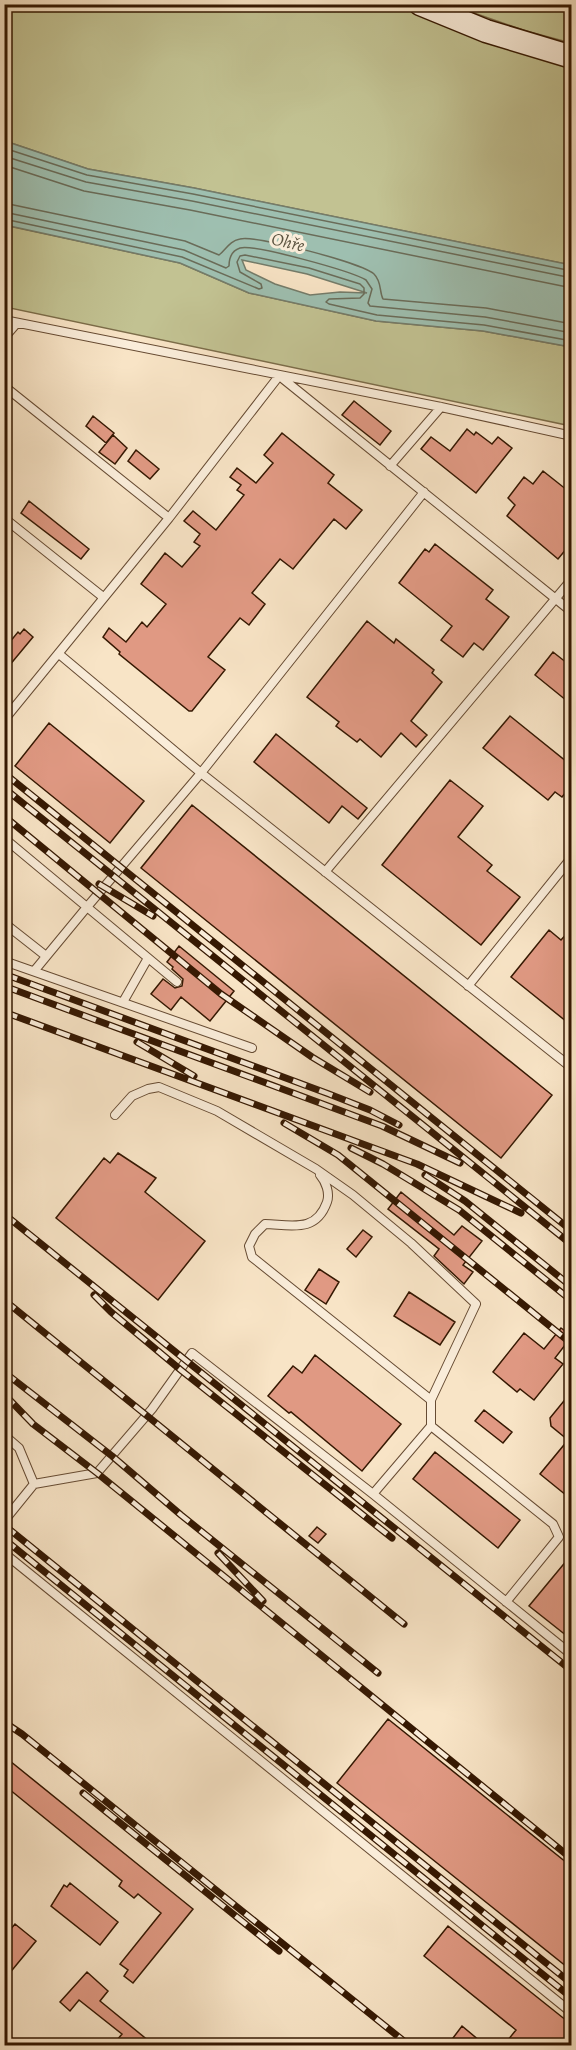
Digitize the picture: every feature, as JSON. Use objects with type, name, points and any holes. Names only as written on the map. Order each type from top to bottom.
[{"type":"street","points":[[420,4],[486,31],[572,57]]},
{"type":"lane","points":[[4,320],[441,407],[572,436]]},
{"type":"lane","points":[[4,339],[16,323]]},
{"type":"lane","points":[[279,376],[572,612]]},
{"type":"lane","points":[[4,720],[169,518],[279,376]]},
{"type":"lane","points":[[4,386],[169,518]]},
{"type":"lane","points":[[390,466],[441,407]]},
{"type":"lane","points":[[35,970],[201,773],[424,492]]},
{"type":"lane","points":[[4,518],[103,597]]},
{"type":"lane","points":[[326,872],[572,579]]},
{"type":"lane","points":[[59,654],[201,773],[572,1068]]},
{"type":"lane","points":[[4,838],[177,982]]},
{"type":"lane","points":[[468,986],[572,857]]},
{"type":"lane","points":[[4,922],[46,956]]},
{"type":"lane","points":[[123,1002],[148,958]]},
{"type":"lane","points":[[4,961],[252,1048]]},
{"type":"lane","points":[[115,1115],[132,1096],[148,1089],[159,1088],[217,1111],[316,1169],[353,1196],[411,1243],[476,1304],[431,1400],[431,1425],[374,1494]]},
{"type":"lane","points":[[316,1169],[325,1181],[328,1197],[323,1212],[312,1223],[300,1226],[265,1224],[255,1234],[249,1246],[252,1257],[431,1400]]},
{"type":"lane","points":[[4,1521],[34,1484],[97,1473],[152,1409],[192,1353],[374,1494],[572,1655]]},
{"type":"lane","points":[[431,1425],[553,1524],[559,1537],[506,1602]]},
{"type":"lane","points":[[4,1435],[19,1449],[34,1484]]},
{"type":"lane","points":[[4,1554],[572,2013]]},
{"type":"green space","points":[[4,5],[403,5],[427,17],[571,63],[571,265],[194,188],[88,169],[5,141]]},
{"type":"green space","points":[[451,5],[571,5],[571,43],[526,31]]},
{"type":"green space","points":[[4,225],[180,263],[249,293],[376,321],[483,331],[571,347],[571,426],[5,307]]},
{"type":"water","name":"Ohře","points":[[5,141],[88,169],[194,188],[571,265],[571,347],[483,331],[376,321],[249,293],[180,263],[5,225]],"holes":[[[242,260],[307,274],[367,293],[340,292],[310,295],[275,284],[246,270]]]},
{"type":"building","points":[[354,401],[391,431],[380,445],[342,415]]},
{"type":"building","points":[[93,416],[114,433],[106,443],[86,426]]},
{"type":"building","points":[[467,429],[474,435],[476,432],[492,444],[498,437],[512,448],[476,493],[421,449],[431,437],[450,451]]},
{"type":"building","points":[[282,433],[334,475],[328,483],[362,510],[346,529],[334,519],[293,569],[280,559],[252,593],[265,604],[249,625],[240,618],[208,657],[225,670],[192,711],[189,711],[119,654],[120,652],[103,637],[109,628],[126,642],[142,622],[147,627],[166,604],[141,584],[165,553],[182,567],[200,546],[194,542],[200,534],[184,521],[193,511],[216,530],[244,495],[237,490],[241,485],[230,477],[237,468],[256,483],[273,463],[264,455]]},
{"type":"building","points":[[113,435],[127,448],[115,464],[99,452]]},
{"type":"building","points":[[136,450],[159,469],[150,479],[128,461]]},
{"type":"building","points":[[543,471],[572,494],[572,542],[558,559],[507,516],[515,505],[508,498],[524,477],[533,484]]},
{"type":"building","points":[[29,501],[89,549],[81,559],[21,513]]},
{"type":"building","points":[[435,544],[493,590],[486,599],[509,617],[483,650],[474,643],[463,657],[441,640],[452,626],[399,583],[425,549],[429,552]]},
{"type":"building","points":[[367,621],[394,643],[396,639],[434,670],[432,673],[442,682],[411,721],[427,735],[416,747],[401,733],[381,757],[360,739],[357,742],[336,726],[339,722],[307,697]]},
{"type":"building","points":[[24,629],[33,637],[4,672],[4,649],[18,632],[20,634]]},
{"type":"building","points":[[553,652],[572,667],[572,705],[535,675]]},
{"type":"building","points":[[510,716],[572,766],[572,799],[566,792],[562,797],[555,792],[548,800],[483,748]]},
{"type":"building","points":[[49,723],[144,801],[110,843],[15,766]]},
{"type":"building","points":[[276,734],[367,808],[358,819],[342,806],[329,823],[254,762]]},
{"type":"building","points":[[450,780],[483,806],[458,837],[492,865],[487,871],[520,897],[481,945],[382,865]]},
{"type":"building","points":[[192,805],[552,1095],[501,1158],[141,868]]},
{"type":"building","points":[[572,928],[572,1026],[511,977],[549,930],[561,940]]},
{"type":"building","points":[[179,946],[234,991],[210,1021],[181,997],[171,1010],[151,994],[163,979],[175,988],[182,986],[183,979],[167,962]]},
{"type":"building","points":[[118,1153],[156,1178],[145,1192],[205,1241],[158,1300],[56,1218],[104,1158],[110,1163]]},
{"type":"building","points":[[401,1192],[454,1235],[462,1226],[482,1241],[463,1265],[473,1272],[464,1284],[434,1256],[439,1249],[388,1209]]},
{"type":"building","points":[[363,1230],[372,1237],[356,1257],[347,1249]]},
{"type":"building","points":[[319,1269],[339,1282],[326,1304],[305,1290]]},
{"type":"building","points":[[409,1292],[455,1322],[440,1345],[394,1316]]},
{"type":"building","points":[[561,1328],[572,1336],[555,1358],[563,1364],[534,1400],[520,1389],[517,1392],[493,1372],[524,1333],[544,1349]]},
{"type":"building","points":[[315,1355],[401,1424],[362,1471],[291,1412],[289,1413],[268,1396],[293,1366],[302,1373]]},
{"type":"building","points":[[572,1391],[572,1500],[540,1474],[568,1440],[551,1426],[550,1418]]},
{"type":"building","points":[[484,1410],[512,1432],[503,1443],[475,1421]]},
{"type":"building","points":[[435,1452],[520,1520],[498,1548],[413,1479]]},
{"type":"building","points":[[317,1527],[326,1534],[318,1543],[309,1536]]},
{"type":"building","points":[[572,1554],[572,1640],[529,1606]]},
{"type":"building","points":[[388,1719],[572,1867],[572,1971],[337,1783]]},
{"type":"building","points":[[10,1761],[193,1909],[133,1983],[124,1976],[128,1970],[120,1964],[161,1913],[138,1894],[134,1898],[119,1886],[122,1881],[4,1785],[4,1767]]},
{"type":"building","points":[[70,1883],[118,1922],[100,1945],[51,1906],[64,1885],[67,1887]]},
{"type":"building","points":[[15,1924],[36,1941],[4,1980],[4,1937]]},
{"type":"building","points":[[448,1926],[572,2025],[572,2031],[559,2046],[503,2046],[516,2030],[424,1956]]},
{"type":"building","points":[[87,1972],[108,1991],[100,2001],[155,2046],[112,2046],[122,2034],[79,2000],[70,2011],[60,2002]]},
{"type":"building","points":[[462,2026],[486,2046],[450,2046]]},
{"type":"railway","points":[[4,773],[572,1231]]},
{"type":"railway","points":[[4,788],[572,1245]]},
{"type":"railway","points":[[4,816],[221,994],[312,1057],[370,1092]]},
{"type":"railway","points":[[99,884],[153,916]]},
{"type":"railway","points":[[4,974],[329,1094],[370,1110],[399,1125]]},
{"type":"railway","points":[[4,986],[382,1126],[460,1163]]},
{"type":"railway","points":[[4,1012],[417,1164],[521,1213]]},
{"type":"railway","points":[[137,1042],[194,1076]]},
{"type":"railway","points":[[284,1123],[338,1155],[572,1344]]},
{"type":"railway","points":[[351,1148],[383,1164],[459,1210],[572,1301]]},
{"type":"railway","points":[[425,1175],[465,1201],[572,1287]]},
{"type":"railway","points":[[4,1214],[572,1671]]},
{"type":"railway","points":[[94,1295],[182,1371],[392,1538]]},
{"type":"railway","points":[[4,1300],[404,1624]]},
{"type":"railway","points":[[4,1372],[112,1456],[181,1515],[378,1673]]},
{"type":"railway","points":[[4,1394],[33,1424],[97,1473],[572,1859]]},
{"type":"railway","points":[[4,1525],[572,1984]]},
{"type":"railway","points":[[4,1539],[572,1998]]},
{"type":"railway","points":[[218,1553],[263,1601]]},
{"type":"railway","points":[[4,1722],[22,1734],[410,2046]]},
{"type":"railway","points":[[83,1793],[279,1951]]},
{"type":"railway","points":[[4,2035],[17,2046]]}]
